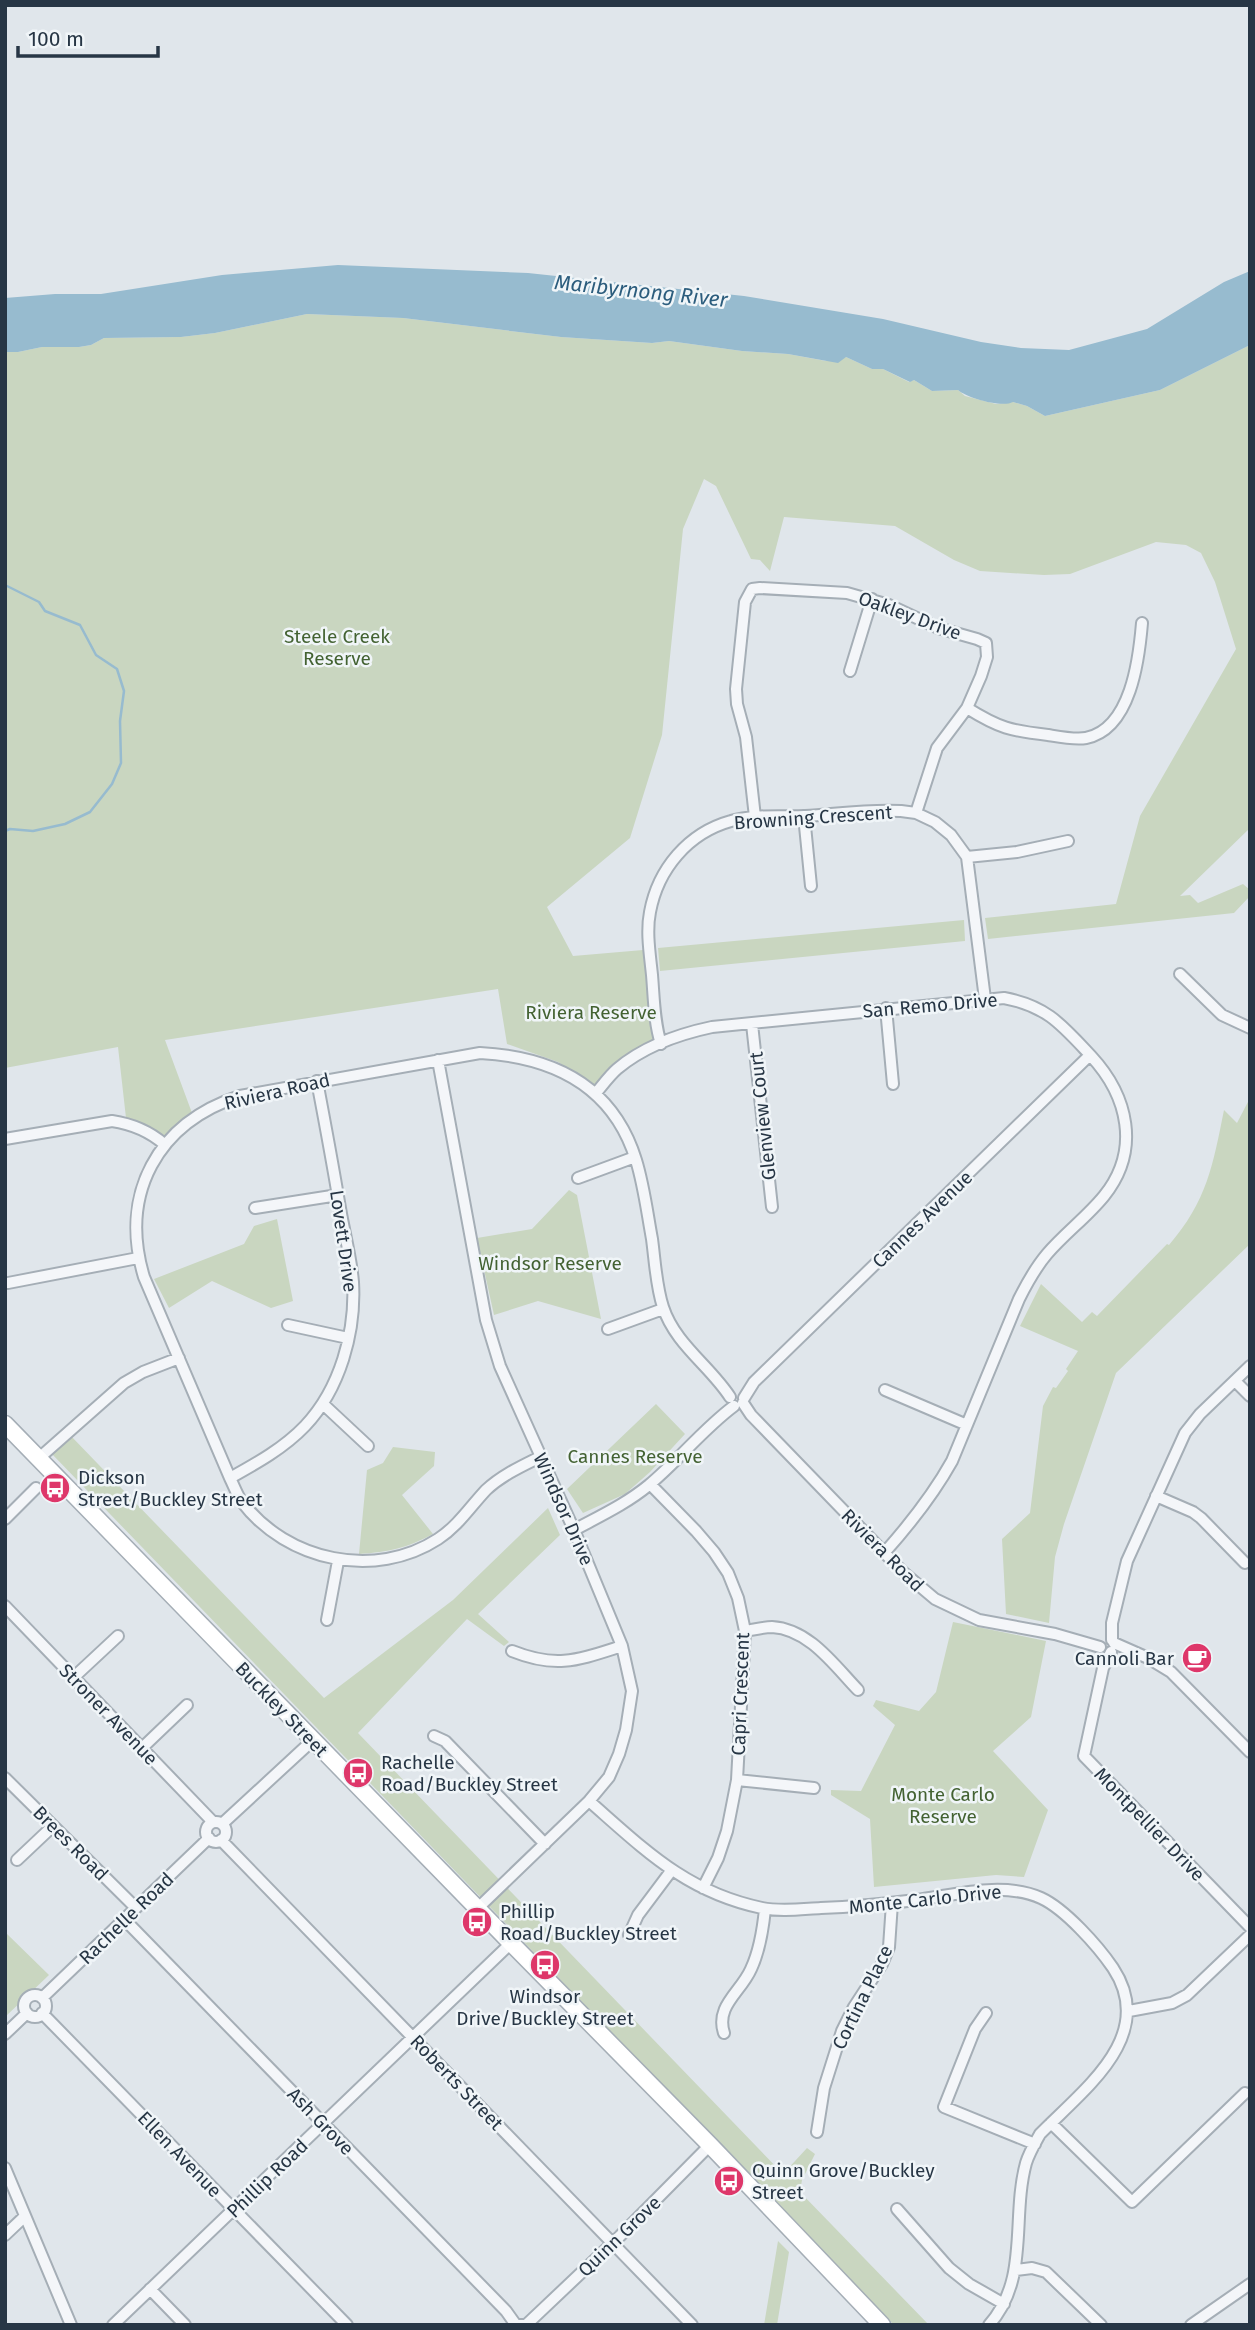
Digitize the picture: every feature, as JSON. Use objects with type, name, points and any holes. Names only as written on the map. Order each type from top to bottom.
[{"type":"main road","name":"Buckley Street","points":[[5,1424],[710,2145],[882,2325]]},
{"type":"street","name":"Oakley Drive","points":[[755,817],[746,737],[736,689],[748,594],[752,589],[772,588],[847,593],[872,599],[938,628],[986,643],[987,657],[967,708],[937,748],[916,813]]},
{"type":"street","points":[[850,671],[872,599]]},
{"type":"street","points":[[967,708],[1001,728],[1018,732],[1071,738],[1087,738],[1100,732],[1113,722],[1135,677],[1142,623]]},
{"type":"street","name":"Browning Crescent","points":[[664,1042],[656,1027],[648,940],[649,913],[655,890],[666,868],[683,848],[705,832],[731,821],[755,817],[887,810],[916,813],[934,822],[951,835],[967,857]]},
{"type":"street","points":[[804,816],[811,887]]},
{"type":"street","points":[[985,999],[967,857],[1017,852],[1068,841]]},
{"type":"street","points":[[1180,974],[1222,1015],[1250,1028]]},
{"type":"street","name":"San Remo Drive","points":[[595,1094],[617,1070],[664,1042],[685,1033],[712,1027],[1004,998],[1027,1002],[1045,1011],[1090,1055],[1115,1087],[1123,1108],[1126,1131],[1123,1156],[1116,1179],[1103,1197],[1047,1254],[1030,1277],[952,1461],[939,1485],[903,1534],[898,1546],[887,1555]]},
{"type":"street","points":[[886,1008],[892,1084]]},
{"type":"street","name":"Glenview Court","points":[[752,1024],[772,1207]]},
{"type":"street","name":"Riviera Road","points":[[540,1457],[506,1475],[486,1490],[450,1530],[435,1541],[411,1553],[388,1559],[338,1561],[311,1553],[286,1540],[261,1522],[241,1500],[230,1478],[138,1258],[135,1235],[140,1196],[146,1177],[164,1144],[190,1119],[222,1101],[317,1081],[480,1053],[508,1054],[536,1060],[562,1070],[595,1094],[624,1131],[642,1183],[663,1309],[685,1345],[887,1555],[929,1595],[958,1612],[992,1623],[1107,1645],[1148,1658],[1171,1672],[1250,1752]]},
{"type":"street","name":"Cannes Avenue","points":[[574,1530],[625,1503],[650,1484],[1090,1055]]},
{"type":"street","name":"Windsor Drive","points":[[438,1060],[486,1320],[500,1366],[574,1530],[622,1646],[632,1690],[626,1730],[609,1777],[589,1801],[478,1908]]},
{"type":"street","name":"Lovett Drive","points":[[230,1478],[284,1444],[306,1425],[323,1404],[335,1379],[352,1323],[353,1280],[317,1081]]},
{"type":"street","points":[[5,1139],[112,1121],[128,1123],[149,1132],[164,1144]]},
{"type":"street","points":[[578,1178],[635,1157]]},
{"type":"street","points":[[256,1208],[338,1195]]},
{"type":"street","points":[[8,1283],[138,1258]]},
{"type":"street","points":[[608,1329],[663,1309]]},
{"type":"street","points":[[288,1325],[348,1338]]},
{"type":"street","points":[[38,1459],[124,1383],[143,1372],[179,1358]]},
{"type":"street","name":"Montpellier Drive","points":[[1250,1366],[1192,1422],[1127,1560],[1084,1756],[1250,1927]]},
{"type":"street","points":[[1234,1381],[1250,1396]]},
{"type":"street","points":[[885,1390],[967,1425]]},
{"type":"street","points":[[323,1404],[368,1447]]},
{"type":"street","name":"Capri Crescent","points":[[650,1484],[705,1541],[727,1573],[738,1598],[745,1631],[737,1780],[727,1831],[718,1858],[703,1888]]},
{"type":"street","points":[[5,1519],[36,1488]]},
{"type":"street","points":[[1156,1496],[1201,1518],[1245,1563]]},
{"type":"street","points":[[327,1620],[338,1561]]},
{"type":"street","name":"Stroner Avenue","points":[[5,1606],[217,1823]]},
{"type":"street","points":[[745,1631],[771,1627],[806,1639],[858,1690]]},
{"type":"street","points":[[74,1677],[118,1636]]},
{"type":"street","points":[[513,1651],[536,1661],[557,1662],[584,1658],[622,1646]]},
{"type":"street","points":[[142,1748],[187,1705]]},
{"type":"street","points":[[434,1735],[445,1741],[545,1844]]},
{"type":"street","points":[[217,1823],[226,1832],[221,1840],[215,1841],[209,1838],[206,1830],[313,1740]]},
{"type":"street","name":"Brees Road","points":[[5,1778],[136,1908]]},
{"type":"street","points":[[737,1780],[814,1788]]},
{"type":"street","name":"Monte Carlo Drive","points":[[589,1801],[671,1871],[703,1888],[765,1909],[892,1903],[1000,1890],[1021,1892],[1040,1898],[1065,1916],[1106,1958],[1125,1992],[1129,2011]]},
{"type":"street","points":[[17,1860],[53,1826]]},
{"type":"street","name":"Rachelle Road","points":[[42,1998],[209,1838]]},
{"type":"street","name":"Roberts Street","points":[[221,1840],[692,2325]]},
{"type":"street","points":[[629,1935],[638,1915],[671,1871]]},
{"type":"street","name":"Cortina Place","points":[[817,2133],[824,2088],[842,2031],[882,1964],[889,1947],[892,1903]]},
{"type":"street","points":[[724,2033],[720,2022],[723,2012],[751,1970],[763,1931],[765,1909]]},
{"type":"street","name":"Ash Grove","points":[[124,1919],[506,2311],[516,2325]]},
{"type":"street","points":[[989,2325],[1011,2291],[1016,2270],[1027,2162],[1040,2134],[1112,2059],[1129,2011],[1172,2003],[1187,1994],[1250,1935]]},
{"type":"street","name":"Phillip Road","points":[[113,2325],[511,1943]]},
{"type":"street","points":[[36,1995],[42,1998],[46,2004],[42,2013],[36,2016],[27,2013],[24,2006],[29,1997],[36,1995]]},
{"type":"street","points":[[5,2034],[27,2013]]},
{"type":"street","name":"Ellen Avenue","points":[[42,2013],[347,2325]]},
{"type":"street","points":[[986,2013],[975,2029],[944,2107],[1035,2144]]},
{"type":"street","points":[[1051,2123],[1132,2202],[1245,2092]]},
{"type":"street","name":"Quinn Grove","points":[[525,2325],[710,2145]]},
{"type":"street","points":[[5,2168],[71,2325]]},
{"type":"street","points":[[897,2209],[949,2268],[969,2284],[1004,2304]]},
{"type":"street","points":[[5,2235],[25,2216]]},
{"type":"street","points":[[1016,2270],[1032,2267],[1046,2272],[1101,2325]]},
{"type":"street","points":[[1191,2325],[1250,2284]]},
{"type":"street","points":[[150,2289],[185,2325]]},
{"type":"street","points":[[516,2325],[525,2325]]},
{"type":"green space","name":"Steele Creek Reserve","points":[[307,314],[403,318],[561,337],[652,343],[669,341],[788,354],[826,361],[846,357],[872,369],[883,369],[909,382],[914,380],[932,391],[958,390],[965,396],[996,404],[1013,402],[1045,416],[1160,390],[1250,345],[1250,828],[1180,896],[1190,895],[1198,903],[1243,884],[1250,890],[1250,896],[1234,913],[988,939],[985,918],[1116,904],[1140,816],[1236,649],[1215,582],[1201,553],[1186,545],[1156,542],[1070,574],[980,571],[954,560],[895,526],[784,517],[770,571],[760,560],[751,559],[716,486],[704,479],[683,529],[662,735],[630,838],[547,907],[573,956],[643,950],[656,1039],[595,1086],[558,1062],[507,1044],[498,989],[165,1040],[192,1113],[166,1136],[126,1118],[118,1047],[5,1068],[5,352],[42,347],[79,347],[91,345],[104,338],[181,337],[215,333]]},
{"type":"green space","points":[[964,920],[965,941],[660,971],[658,948]]},
{"type":"green space","points":[[1250,1098],[1250,1244],[1116,1373],[1055,1557],[1049,1623],[1006,1614],[1002,1539],[1030,1513],[1043,1406],[1053,1387],[1056,1388],[1068,1371],[1066,1369],[1078,1351],[1020,1326],[1041,1284],[1082,1322],[1092,1312],[1097,1316],[1167,1244],[1169,1245],[1192,1213],[1207,1182],[1224,1110],[1237,1123]]},
{"type":"green space","name":"Windsor Reserve","points":[[569,1190],[577,1195],[601,1319],[538,1301],[494,1315],[477,1238],[532,1229]]},
{"type":"green space","points":[[277,1219],[293,1301],[271,1308],[212,1281],[169,1308],[154,1279],[244,1244],[254,1226]]},
{"type":"green space","name":"Cannes Reserve","points":[[656,1404],[685,1434],[650,1472],[625,1494],[583,1513],[567,1489]]},
{"type":"green space","points":[[70,1435],[324,1698],[453,1600],[548,1508],[560,1535],[478,1614],[509,1642],[504,1646],[467,1619],[358,1733],[783,2174],[807,2148],[815,2154],[802,2180],[800,2192],[929,2325],[894,2325],[51,1453]]},
{"type":"green space","points":[[393,1447],[435,1452],[434,1466],[402,1495],[433,1534],[398,1548],[359,1554],[367,1470],[383,1463]]},
{"type":"green space","name":"Monte Carlo Reserve","points":[[953,1622],[1046,1641],[1031,1717],[993,1751],[1048,1810],[1024,1877],[996,1875],[874,1887],[870,1819],[831,1795],[831,1790],[861,1791],[895,1725],[873,1706],[876,1700],[919,1711],[936,1692]]},
{"type":"green space","points":[[5,1932],[49,1975],[5,2017]]},
{"type":"green space","points":[[778,2241],[789,2252],[777,2325],[764,2325]]},
{"type":"water","name":"Maribyrnong River","points":[[338,265],[528,273],[744,296],[883,319],[981,342],[1021,348],[1069,350],[1147,329],[1224,282],[1250,271],[1250,345],[1160,390],[1045,416],[1013,402],[1001,404],[985,401],[958,390],[932,391],[914,380],[910,382],[883,369],[872,369],[846,357],[838,363],[788,354],[669,341],[652,343],[561,337],[403,318],[307,314],[215,333],[181,337],[104,338],[91,345],[79,347],[42,347],[5,352],[5,298],[101,294],[222,275]]},
{"type":"waterway","points":[[5,585],[39,602],[45,611],[80,625],[96,655],[117,669],[124,691],[120,721],[121,763],[112,784],[90,812],[65,824],[33,831],[5,831]]},
{"type":"place","name":"Dickson Street/Buckley Street","points":[[55,1488]]},
{"type":"place","name":"Cannoli Bar","points":[[1197,1658]]},
{"type":"place","name":"Rachelle Road/Buckley Street","points":[[358,1773]]},
{"type":"place","name":"Phillip Road/Buckley Street","points":[[477,1922]]},
{"type":"place","name":"Windsor Drive/Buckley Street","points":[[545,1965]]},
{"type":"place","name":"Quinn Grove/Buckley Street","points":[[729,2181]]},
{"type":"park label","name":"Riviera Reserve","points":[[591,1012]]}]
